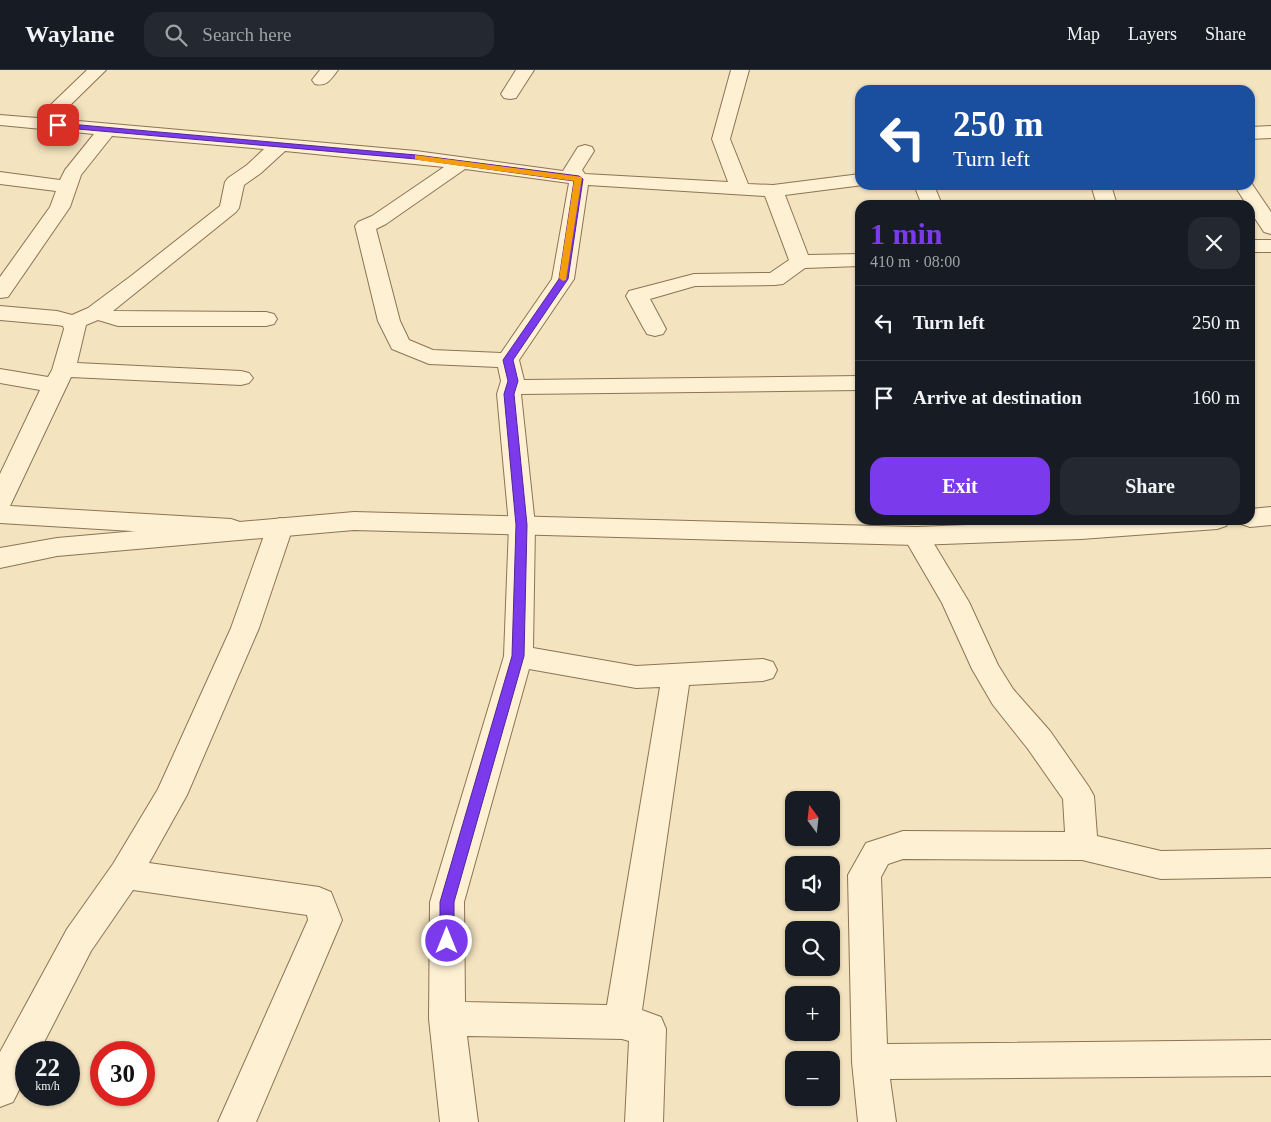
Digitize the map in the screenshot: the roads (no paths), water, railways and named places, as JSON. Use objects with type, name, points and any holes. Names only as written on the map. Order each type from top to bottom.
[{"type":"street","points":[[41,124],[97,70]]},
{"type":"street","points":[[510,94],[525,70]]},
{"type":"street","points":[[740,70],[721,139],[740,189]]},
{"type":"street","points":[[0,120],[416,157],[579,179],[773,191],[855,181]]},
{"type":"street","points":[[0,292],[60,207],[72,174],[107,130]]},
{"type":"street","points":[[1255,133],[1271,132]]},
{"type":"street","points":[[0,312],[74,322],[96,313],[139,281],[229,208],[236,182],[254,169],[280,145]]},
{"type":"street","points":[[459,1122],[447,1020],[447,902],[518,656],[522,525],[509,394],[513,381],[508,360],[563,279],[579,179],[572,170],[585,151]]},
{"type":"street","points":[[462,163],[379,220],[365,226],[389,321],[400,344],[429,357],[508,360]]},
{"type":"street","points":[[0,178],[67,187]]},
{"type":"street","points":[[773,191],[800,262]]},
{"type":"street","points":[[1255,203],[1271,228]]},
{"type":"street","points":[[1255,246],[1271,246]]},
{"type":"street","points":[[655,329],[636,296],[694,280],[776,279],[800,262],[855,260]]},
{"type":"street","points":[[96,313],[118,319],[266,319]]},
{"type":"street","points":[[0,501],[59,378],[75,328],[74,322]]},
{"type":"street","points":[[0,376],[59,378],[241,378]]},
{"type":"street","points":[[511,387],[855,383]]},
{"type":"street","points":[[0,514],[266,528]]},
{"type":"street","points":[[1255,518],[1271,516]]},
{"type":"street","points":[[0,558],[57,546],[354,521],[916,536],[1081,525]]},
{"type":"street","points":[[0,1090],[79,940],[125,874],[171,795],[245,628],[266,528]]},
{"type":"street","points":[[916,536],[955,602],[986,669],[1003,697],[1039,740],[1078,796],[1082,846]]},
{"type":"street","points":[[518,656],[636,677],[763,670]]},
{"type":"street","points":[[622,1022],[676,675]]},
{"type":"street","points":[[877,1122],[870,1062],[864,876],[877,853],[903,845],[1082,846],[1161,865],[1271,863]]},
{"type":"street","points":[[125,874],[319,902],[325,920],[237,1122]]},
{"type":"street","points":[[447,1020],[622,1022],[648,1029],[644,1122]]},
{"type":"street","points":[[870,1062],[1271,1058]]}]
